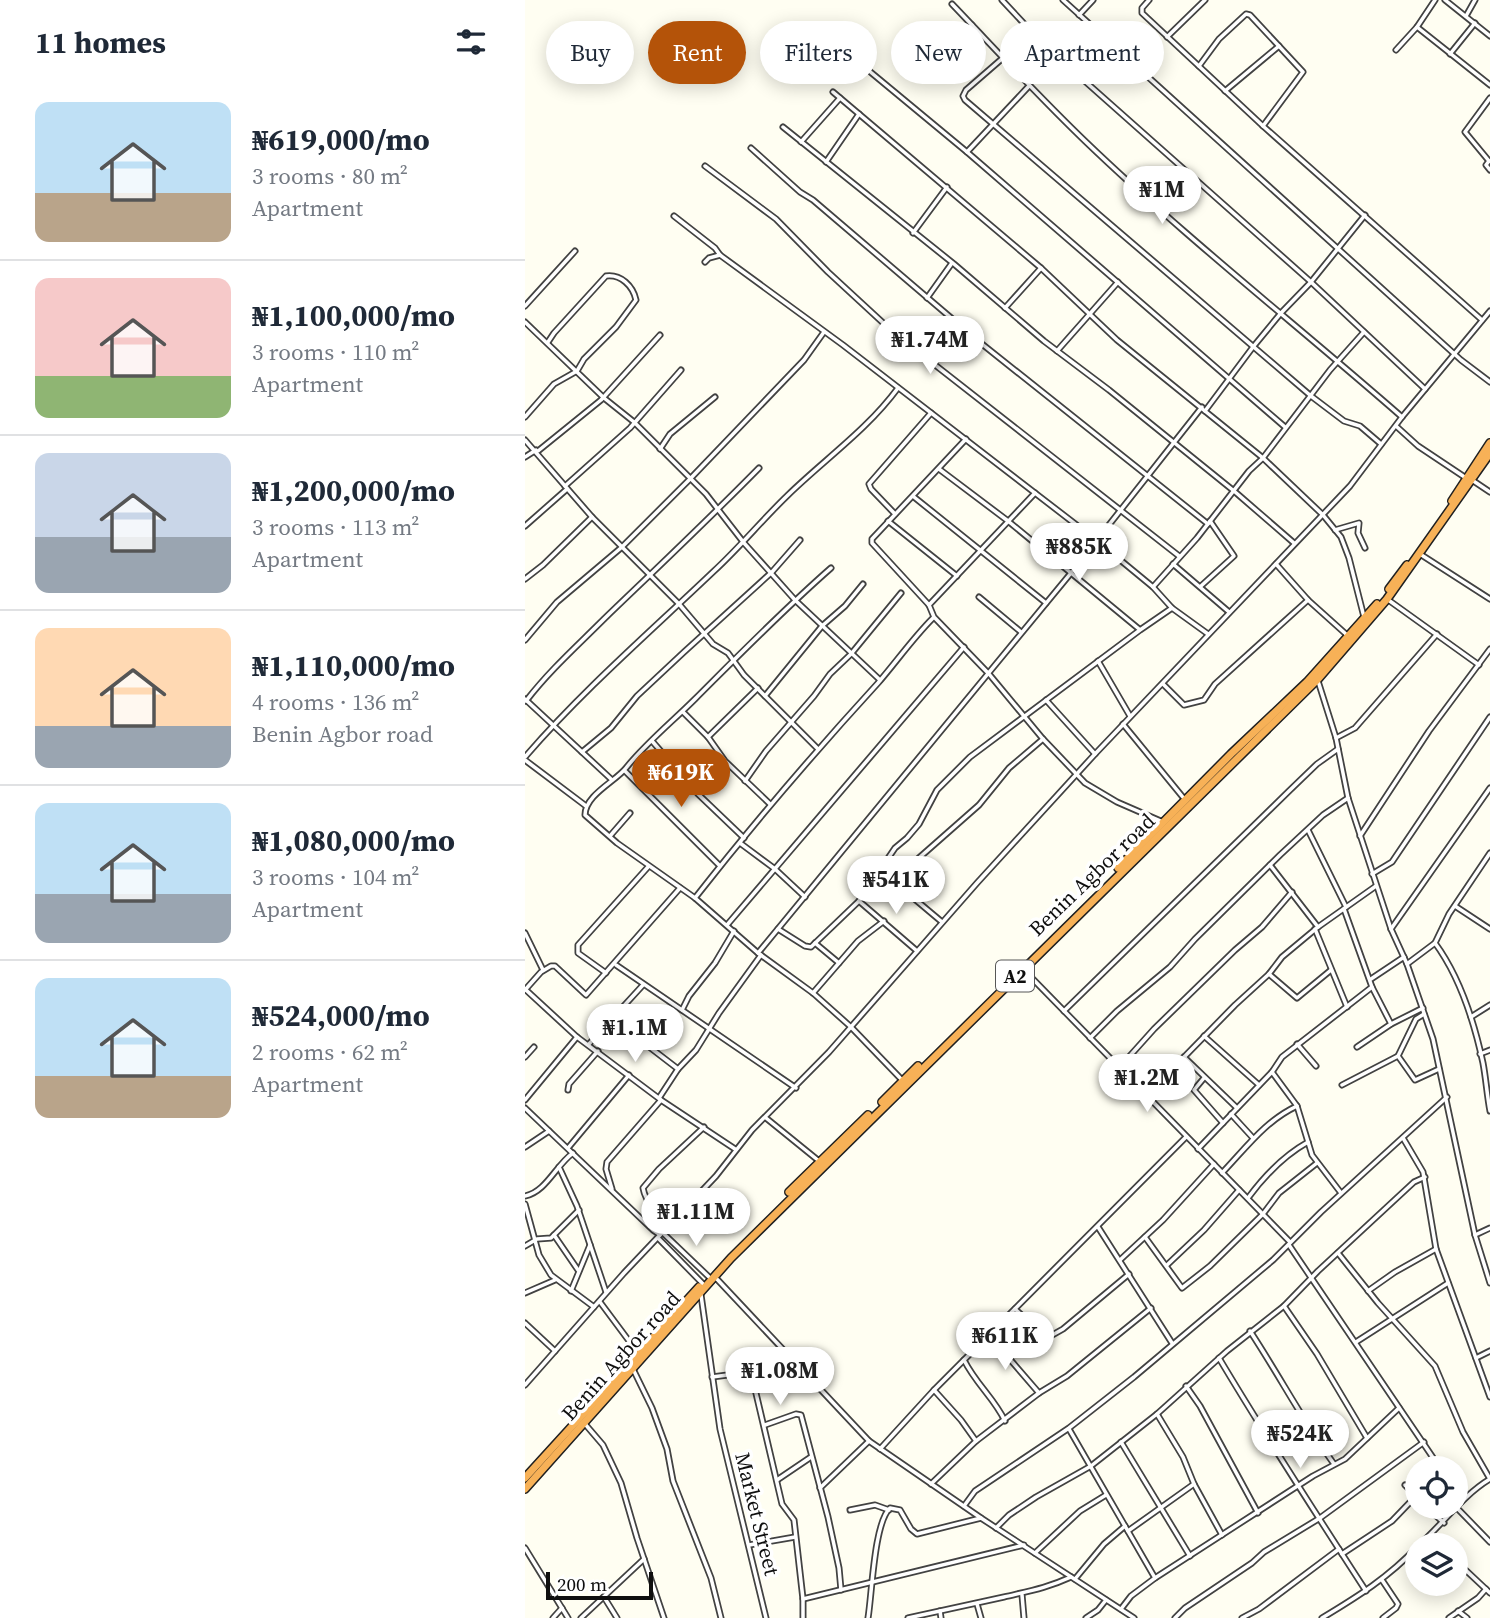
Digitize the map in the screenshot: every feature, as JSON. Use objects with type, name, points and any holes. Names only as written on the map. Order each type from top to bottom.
[{"type":"highway","name":"Benin Agbor road","points":[[525,1489],[633,1370],[711,1278],[820,1161],[1164,822],[1318,679],[1387,599],[1420,554],[1490,443]]},
{"type":"highway","name":"Benin Agbor road","points":[[711,1278],[1023,968],[1349,637],[1417,552],[1490,453]]},
{"type":"highway","name":"Benin Agbor road","points":[[525,1478],[638,1353],[703,1287]]},
{"type":"street","points":[[1002,0],[1043,44],[1311,282],[1426,390]]},
{"type":"street","points":[[1063,0],[1490,382]]},
{"type":"street","points":[[1079,15],[1093,0]]},
{"type":"street","points":[[1149,0],[1142,8],[1142,13],[1263,126],[1482,320]]},
{"type":"street","points":[[1167,37],[1205,0]]},
{"type":"street","points":[[1396,50],[1436,0]]},
{"type":"street","points":[[1445,0],[1490,36]]},
{"type":"street","points":[[1466,16],[1475,0]]},
{"type":"street","points":[[952,4],[968,21]]},
{"type":"street","points":[[1199,66],[1219,39],[1248,14],[1303,72],[1263,126]]},
{"type":"street","points":[[1450,54],[1475,23]]},
{"type":"street","points":[[1417,27],[1490,85]]},
{"type":"street","points":[[986,39],[1000,54]]},
{"type":"street","points":[[1225,91],[1279,46]]},
{"type":"street","points":[[1000,60],[963,96],[965,100],[1311,396],[1344,421],[1360,426],[1381,444]]},
{"type":"street","points":[[877,77],[1285,428]]},
{"type":"street","points":[[967,152],[1029,86],[1112,165],[1402,417]]},
{"type":"street","points":[[833,92],[1041,268],[1117,340],[1263,458],[1323,515],[1341,537],[1364,619]]},
{"type":"street","points":[[801,142],[840,98]]},
{"type":"street","points":[[1490,98],[1465,132],[1490,160],[1486,166],[1490,170]]},
{"type":"street","points":[[826,162],[859,114]]},
{"type":"street","points":[[783,127],[1057,351],[1234,491],[1295,544]]},
{"type":"street","points":[[751,148],[927,298],[1209,523],[1234,556],[1201,586]]},
{"type":"street","points":[[705,166],[776,219],[893,332],[1179,556]]},
{"type":"street","points":[[913,233],[947,187]]},
{"type":"street","points":[[613,1191],[606,1169],[607,1162],[660,1099],[677,1069],[697,1050],[778,929],[989,674],[1173,443],[1365,215]]},
{"type":"street","points":[[674,216],[715,248],[720,255],[1096,540],[1153,587],[1172,608],[1208,634]]},
{"type":"street","points":[[525,306],[575,251]]},
{"type":"street","points":[[705,262],[720,255]]},
{"type":"street","points":[[927,298],[952,263]]},
{"type":"street","points":[[1005,308],[1041,268]]},
{"type":"street","points":[[525,417],[554,384],[577,371],[616,327],[636,300],[636,296],[619,276],[607,276],[548,342]]},
{"type":"street","points":[[1057,351],[1118,282]]},
{"type":"street","points":[[525,1385],[716,1176],[735,1149],[796,1088],[1095,754],[1350,486],[1402,417],[1490,310]]},
{"type":"street","points":[[525,322],[603,397],[634,422],[706,494],[744,543],[795,600],[880,680]]},
{"type":"street","points":[[525,640],[557,602],[622,547],[690,479],[804,360],[824,332]]},
{"type":"street","points":[[1153,587],[1209,523],[1249,471],[1263,458],[1338,361],[1364,332]]},
{"type":"street","points":[[525,457],[603,397],[660,335]]},
{"type":"street","points":[[525,526],[634,422],[681,370]]},
{"type":"street","points":[[586,806],[525,759],[553,725],[642,636],[744,543],[787,496],[839,447],[875,418],[898,388]]},
{"type":"street","points":[[660,449],[670,434],[715,397]]},
{"type":"street","points":[[895,514],[869,484],[931,413]]},
{"type":"street","points":[[1396,426],[1418,446],[1490,492]]},
{"type":"street","points":[[966,439],[888,521],[872,539],[872,543],[929,605],[934,617],[989,674],[1043,739],[1085,783],[1097,792],[1164,822]]},
{"type":"street","points":[[525,440],[592,517],[679,604],[705,635],[728,653],[733,662],[818,749]]},
{"type":"street","points":[[611,779],[526,701],[562,658],[685,543],[759,468]]},
{"type":"street","points":[[939,469],[1009,522],[1140,630]]},
{"type":"street","points":[[929,605],[1035,493]]},
{"type":"street","points":[[914,496],[1046,603]]},
{"type":"street","points":[[525,579],[592,517]]},
{"type":"street","points":[[888,521],[957,576]]},
{"type":"street","points":[[1335,530],[1359,523],[1358,533],[1365,548]]},
{"type":"street","points":[[582,752],[611,728],[638,696],[677,658],[772,572],[800,540]]},
{"type":"street","points":[[1420,554],[1490,599]]},
{"type":"street","points":[[1173,564],[1229,612]]},
{"type":"street","points":[[1276,564],[1308,600],[1349,637]]},
{"type":"street","points":[[831,568],[765,627],[683,712],[641,750],[624,770],[611,779],[586,806],[585,815],[648,867],[695,898],[759,954],[813,993],[851,1027],[902,1081]]},
{"type":"street","points":[[765,696],[822,626],[845,606],[863,584]]},
{"type":"street","points":[[745,781],[790,722],[901,593]]},
{"type":"street","points":[[979,597],[1021,632]]},
{"type":"street","points":[[1387,599],[1479,665]]},
{"type":"street","points":[[1163,684],[1184,705],[1204,700],[1215,684],[1308,600]]},
{"type":"street","points":[[778,929],[809,948],[859,901],[895,848],[919,824],[937,790],[970,757],[1172,608]]},
{"type":"street","points":[[695,898],[770,804],[796,778],[818,749],[934,617]]},
{"type":"street","points":[[1336,738],[1355,728],[1437,634]]},
{"type":"street","points":[[727,925],[964,647]]},
{"type":"street","points":[[1360,836],[1429,732],[1490,649]]},
{"type":"street","points":[[1098,661],[1131,716]]},
{"type":"street","points":[[1318,679],[1336,738],[1348,798],[1372,874],[1433,1039],[1475,1235],[1490,1283]]},
{"type":"street","points":[[708,737],[758,688]]},
{"type":"street","points":[[1046,700],[1095,754]]},
{"type":"street","points":[[683,712],[708,737],[725,761],[770,804]]},
{"type":"street","points":[[1372,874],[1392,862],[1399,854],[1490,717]]},
{"type":"street","points":[[1123,724],[1186,801]]},
{"type":"street","points":[[942,922],[898,885],[903,872],[979,805],[1009,768],[1043,739]]},
{"type":"street","points":[[652,741],[698,793],[744,838]]},
{"type":"street","points":[[1064,1011],[1308,773],[1338,749]]},
{"type":"street","points":[[624,770],[720,866]]},
{"type":"street","points":[[1391,929],[1411,905],[1490,788]]},
{"type":"street","points":[[1090,1038],[1170,967],[1270,865],[1323,816],[1348,798]]},
{"type":"street","points":[[610,836],[631,813]]},
{"type":"street","points":[[1308,830],[1345,908],[1372,988],[1391,1024]]},
{"type":"street","points":[[740,842],[805,897]]},
{"type":"street","points":[[1407,964],[1435,943],[1455,906],[1490,853]]},
{"type":"street","points":[[1270,865],[1293,892],[1316,928],[1347,1007]]},
{"type":"street","points":[[606,973],[578,953],[578,945],[648,867]]},
{"type":"street","points":[[1146,1096],[1269,974],[1282,957],[1316,928],[1376,886]]},
{"type":"street","points":[[680,888],[585,995],[555,966],[543,970],[525,990],[577,1037],[660,1099],[735,1149]]},
{"type":"street","points":[[1119,1068],[1154,1029],[1234,950],[1262,927],[1293,892]]},
{"type":"street","points":[[859,901],[917,951]]},
{"type":"street","points":[[1455,906],[1490,929]]},
{"type":"street","points":[[813,993],[858,941],[884,921]]},
{"type":"street","points":[[682,1010],[734,931]]},
{"type":"street","points":[[525,933],[543,970]]},
{"type":"street","points":[[815,943],[839,962]]},
{"type":"street","points":[[1435,943],[1447,960],[1471,1017],[1489,1094],[1490,1111]]},
{"type":"street","points":[[1371,979],[1404,957]]},
{"type":"street","points":[[615,964],[796,1088]]},
{"type":"street","points":[[1023,968],[1289,1243],[1310,1279],[1325,1295],[1334,1314],[1433,1456]]},
{"type":"street","points":[[1269,974],[1297,998],[1331,970]]},
{"type":"street","points":[[589,1044],[643,985]]},
{"type":"street","points":[[1198,1149],[1272,1072],[1282,1057],[1372,988]]},
{"type":"street","points":[[1471,1017],[1490,1005]]},
{"type":"street","points":[[1357,1047],[1391,1024],[1423,1008]]},
{"type":"street","points":[[1342,1085],[1398,1056],[1416,1019],[1425,1014]]},
{"type":"street","points":[[613,1019],[677,1069]]},
{"type":"street","points":[[1204,1036],[1259,1085]]},
{"type":"street","points":[[525,1100],[577,1037]]},
{"type":"street","points":[[1297,1044],[1316,1066]]},
{"type":"street","points":[[525,1057],[534,1047]]},
{"type":"street","points":[[1480,1054],[1490,1050]]},
{"type":"street","points":[[568,1090],[569,1084],[598,1051]]},
{"type":"street","points":[[1398,1056],[1415,1080],[1439,1069]]},
{"type":"street","points":[[1184,1057],[1237,1108]]},
{"type":"street","points":[[1272,1072],[1297,1106],[1312,1155],[1341,1193]]},
{"type":"street","points":[[568,1148],[629,1075]]},
{"type":"street","points":[[1204,1078],[1194,1090],[1223,1123]]},
{"type":"street","points":[[964,1506],[975,1491],[1069,1428],[1134,1377],[1171,1343],[1273,1260],[1341,1193],[1447,1097]]},
{"type":"street","points":[[1222,1173],[1254,1138],[1297,1106]]},
{"type":"street","points":[[525,1108],[711,1278],[869,1441],[1134,1618]]},
{"type":"street","points":[[1231,1114],[1254,1138]]},
{"type":"street","points":[[766,1118],[820,1161]]},
{"type":"street","points":[[703,1287],[661,1234],[655,1212],[643,1188],[659,1169],[704,1127]]},
{"type":"street","points":[[525,1147],[549,1131]]},
{"type":"street","points":[[880,1450],[934,1390],[1186,1137]]},
{"type":"street","points":[[1403,1138],[1425,1177],[1436,1249],[1490,1397]]},
{"type":"street","points":[[1248,1198],[1279,1162],[1291,1151],[1308,1142]]},
{"type":"street","points":[[525,1196],[540,1190],[573,1153]]},
{"type":"street","points":[[1145,1237],[1182,1288],[1210,1266],[1263,1214],[1279,1193],[1317,1163]]},
{"type":"street","points":[[1119,1260],[1145,1237],[1214,1164]]},
{"type":"street","points":[[559,1167],[579,1210],[607,1293]]},
{"type":"street","points":[[996,1528],[1009,1515],[1036,1497],[1091,1466],[1157,1414],[1250,1331],[1284,1306],[1415,1182],[1425,1177]]},
{"type":"street","points":[[1167,1265],[1197,1237],[1239,1190]]},
{"type":"street","points":[[525,1203],[537,1239],[539,1255],[555,1280],[594,1307]]},
{"type":"street","points":[[525,1246],[537,1239],[551,1238],[579,1210]]},
{"type":"street","points":[[655,1212],[672,1224]]},
{"type":"street","points":[[1098,1227],[1171,1343]]},
{"type":"street","points":[[1475,1235],[1490,1228]]},
{"type":"street","points":[[554,1235],[578,1270]]},
{"type":"street","points":[[571,1291],[591,1243]]},
{"type":"street","points":[[1368,1290],[1436,1249]]},
{"type":"street","points":[[1338,1253],[1435,1366],[1463,1432],[1490,1479],[1468,1496]]},
{"type":"street","points":[[1015,1309],[1047,1338],[1063,1329],[1129,1275]]},
{"type":"street","points":[[525,1293],[555,1280]]},
{"type":"street","points":[[1356,1342],[1448,1283]]},
{"type":"street","name":"Market Street","points":[[703,1287],[720,1429],[766,1618]]},
{"type":"street","points":[[600,1302],[638,1353]]},
{"type":"street","points":[[1284,1306],[1317,1354],[1367,1438]]},
{"type":"street","points":[[931,1484],[976,1441],[1039,1393],[1067,1376],[1150,1308]]},
{"type":"street","points":[[525,1323],[555,1351]]},
{"type":"street","points":[[1250,1331],[1309,1429],[1335,1464]]},
{"type":"street","points":[[989,1335],[1039,1393]]},
{"type":"street","points":[[1475,1359],[1490,1351]]},
{"type":"street","points":[[1219,1358],[1297,1488],[1320,1518],[1366,1591]]},
{"type":"street","points":[[964,1360],[972,1377],[997,1405],[1005,1421]]},
{"type":"street","points":[[712,1377],[751,1372],[763,1365]]},
{"type":"street","points":[[633,1370],[652,1408],[667,1449],[673,1481],[711,1578],[721,1618]]},
{"type":"street","points":[[751,1372],[782,1504],[794,1520],[803,1618]]},
{"type":"street","points":[[1186,1386],[1258,1513]]},
{"type":"street","points":[[934,1390],[976,1441]]},
{"type":"street","points":[[1121,1609],[1131,1596],[1155,1578],[1345,1459],[1399,1408]]},
{"type":"street","points":[[764,1425],[799,1413],[839,1568],[841,1590]]},
{"type":"street","points":[[1157,1414],[1183,1457],[1194,1484],[1222,1535]]},
{"type":"street","points":[[584,1423],[603,1446],[621,1483],[643,1559],[652,1578],[664,1618]]},
{"type":"street","points":[[1069,1428],[1155,1578]]},
{"type":"street","points":[[820,1489],[869,1441]]},
{"type":"street","points":[[1121,1442],[1190,1556]]},
{"type":"street","points":[[1175,1618],[1264,1552],[1320,1518],[1424,1442]]},
{"type":"street","points":[[777,1480],[811,1457]]},
{"type":"street","points":[[908,1618],[1006,1596],[1022,1595],[1073,1578],[1104,1544],[1194,1484]]},
{"type":"street","points":[[1035,1553],[1080,1511],[1106,1495]]},
{"type":"street","points":[[850,1510],[875,1505],[888,1510],[899,1510],[911,1529],[921,1534],[981,1518]]},
{"type":"street","points":[[1342,1554],[1392,1521],[1405,1509]]},
{"type":"street","points":[[867,1618],[877,1541],[884,1514],[888,1510]]},
{"type":"street","points":[[1440,1519],[1444,1523]]},
{"type":"street","points":[[1433,1533],[1447,1519]]},
{"type":"street","points":[[1468,1519],[1490,1542]]},
{"type":"street","points":[[748,1545],[795,1537]]},
{"type":"street","points":[[803,1600],[1024,1545]]},
{"type":"street","points":[[525,1548],[568,1618]]},
{"type":"street","points":[[1243,1618],[1339,1549]]},
{"type":"street","points":[[581,1618],[643,1559]]},
{"type":"street","points":[[1322,1618],[1382,1580],[1405,1560]]},
{"type":"street","points":[[1449,1618],[1488,1591],[1468,1574]]},
{"type":"street","points":[[1382,1580],[1398,1604],[1383,1618]]},
{"type":"street","points":[[1022,1595],[1024,1618]]},
{"type":"street","points":[[604,1597],[617,1618]]},
{"type":"street","points":[[1086,1618],[1106,1600]]},
{"type":"street","points":[[978,1604],[981,1618]]},
{"type":"street","points":[[553,1618],[562,1608]]},
{"type":"street","points":[[940,1611],[941,1618]]},
{"type":"street","points":[[1458,1611],[1467,1618]]}]
